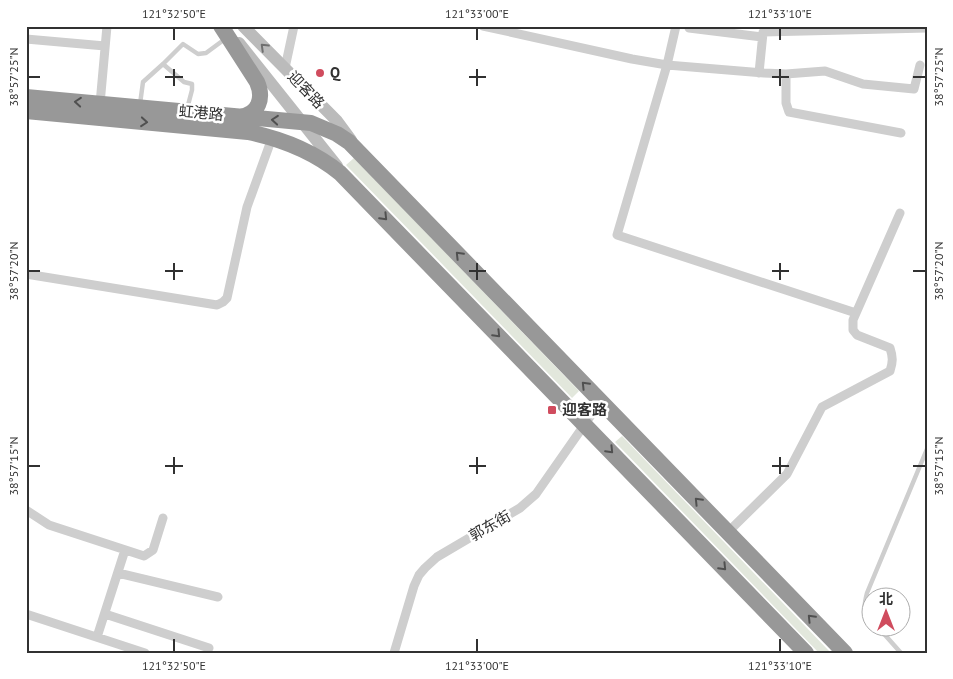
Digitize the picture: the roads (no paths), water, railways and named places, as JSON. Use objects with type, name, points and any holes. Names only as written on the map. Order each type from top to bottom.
[{"type":"highway","points":[[224,30],[260,89],[259,102],[256,108],[247,116],[240,117]]},
{"type":"highway","name":"虹港路","points":[[26,97],[312,123],[337,134],[349,142],[364,158]]},
{"type":"highway","name":"虹港路","points":[[26,111],[248,132],[272,138],[303,150],[326,162],[350,182]]},
{"type":"highway","name":"迎客路","points":[[364,158],[845,653]]},
{"type":"highway","name":"迎客路","points":[[350,182],[806,653]]},
{"type":"main road","name":"迎客路","points":[[243,26],[337,121],[364,158]]},
{"type":"main road","name":"迎客路","points":[[224,30],[248,54],[350,182]]},
{"type":"street","points":[[100,104],[107,26]]},
{"type":"street","points":[[285,68],[294,26]]},
{"type":"street","points":[[483,26],[632,59],[759,73],[786,74],[825,71],[863,84],[914,89],[920,64]]},
{"type":"street","points":[[676,26],[667,64],[617,235],[856,313]]},
{"type":"street","points":[[689,28],[763,32],[850,28],[927,28]]},
{"type":"street","points":[[759,73],[763,32]]},
{"type":"street","points":[[26,38],[105,46]]},
{"type":"street","points":[[786,74],[786,103],[789,112],[901,133]]},
{"type":"street","points":[[26,274],[217,304],[223,302],[226,298],[247,207],[272,138]]},
{"type":"street","points":[[728,532],[787,474],[822,407],[890,371],[893,363],[890,348],[857,335],[853,330],[853,320],[900,213]]},
{"type":"street","name":"郭东街","points":[[394,653],[419,575],[437,557],[520,508],[536,494],[601,401]]},
{"type":"street","points":[[26,510],[50,525],[144,556],[153,550],[163,518]]},
{"type":"street","points":[[97,637],[125,550]]},
{"type":"street","points":[[118,573],[218,597]]},
{"type":"street","points":[[26,614],[144,653]]},
{"type":"street","points":[[105,614],[209,648]]},
{"type":"lane","points":[[139,108],[143,82],[183,44],[198,54],[206,53],[224,30]]},
{"type":"lane","points":[[163,64],[184,82],[192,84],[186,112]]},
{"type":"lane","points":[[870,586],[927,448]]},
{"type":"lane","points":[[886,636],[901,653]]},
{"type":"place","name":"Q","points":[[320,73]]},
{"type":"place","name":"迎客路","points":[[552,410]]}]
